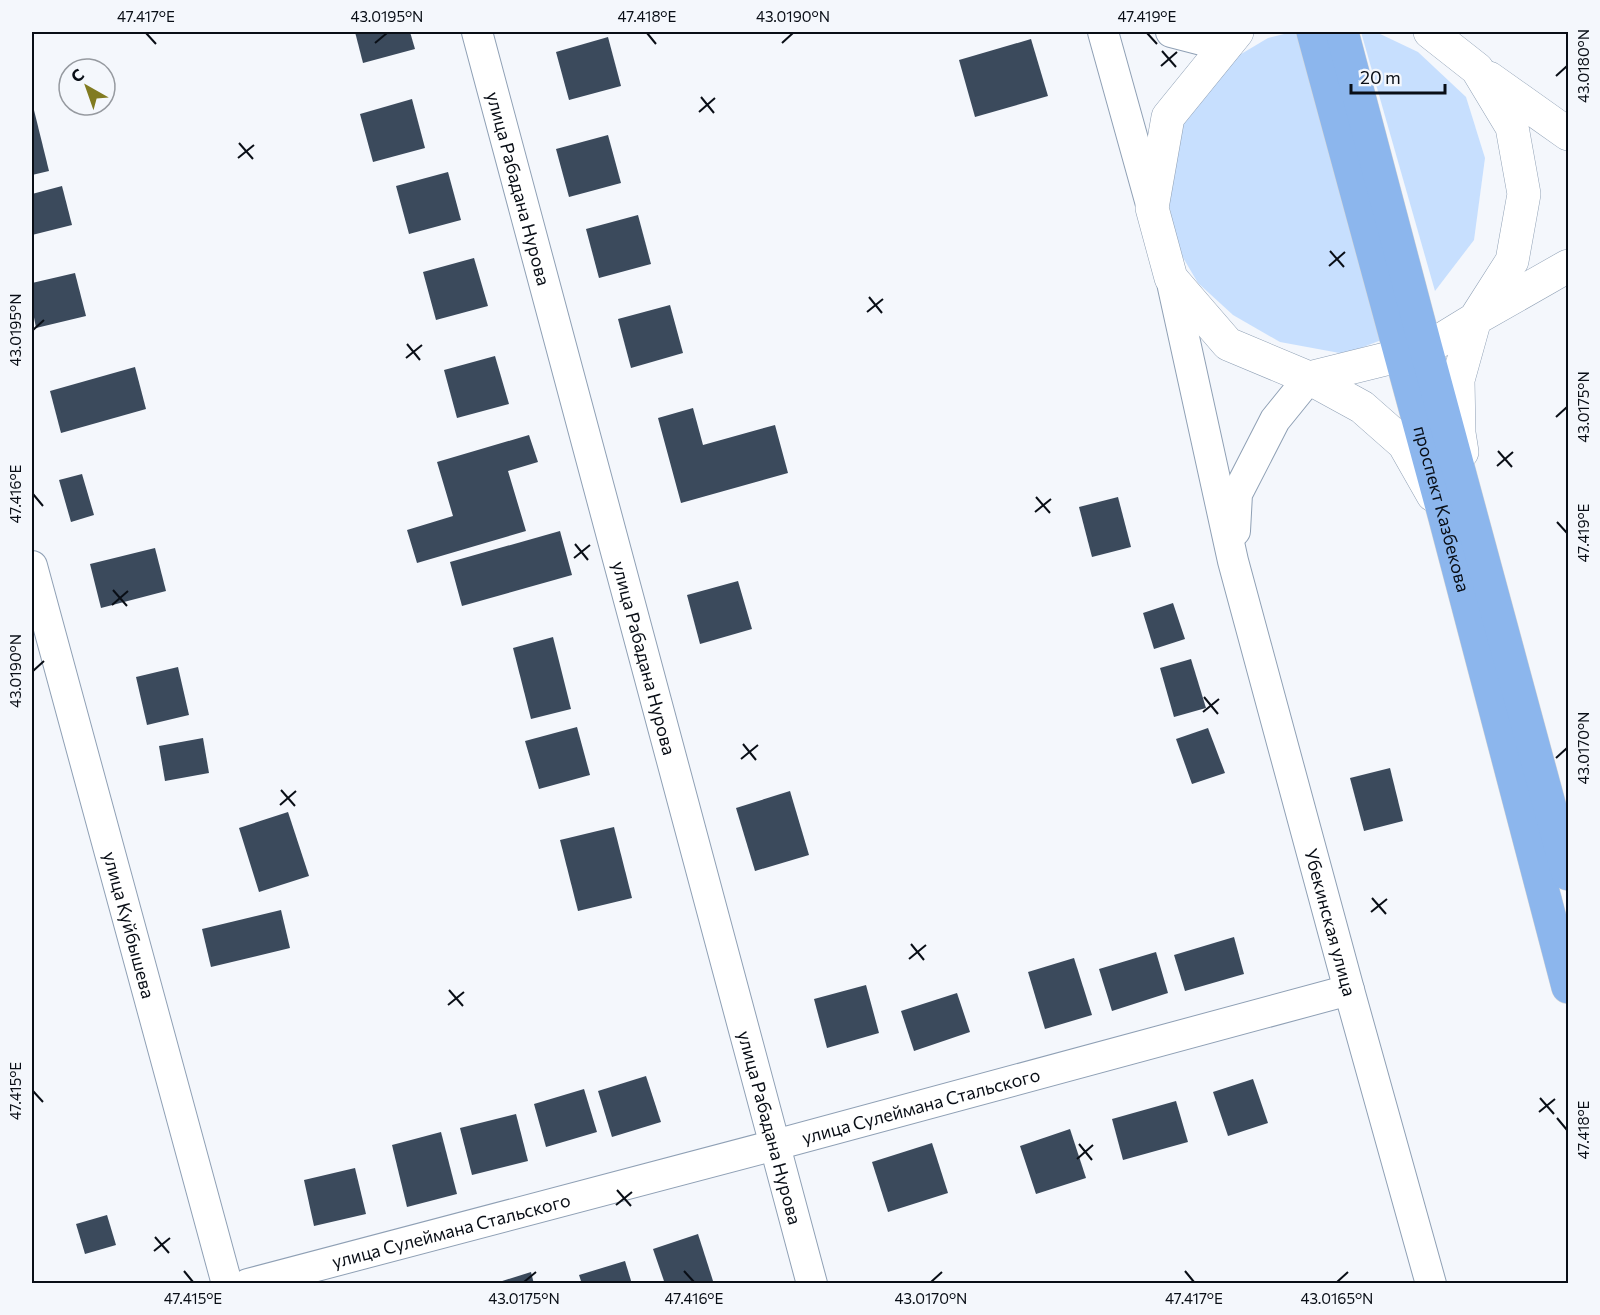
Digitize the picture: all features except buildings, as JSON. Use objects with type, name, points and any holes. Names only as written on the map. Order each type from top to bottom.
[{"type":"highway","name":"проспект Казбекова","points":[[1312,32],[1413,352],[1458,515],[1569,874]]},
{"type":"highway","name":"проспект Казбекова","points":[[1342,32],[1413,352]]},
{"type":"highway","name":"проспект Казбекова","points":[[1458,515],[1569,987]]},
{"type":"street","name":"улица Рабадана Нурова","points":[[477,32],[812,1284]]},
{"type":"street","points":[[1103,32],[1172,278],[1228,344],[1309,378],[1362,407],[1404,444],[1458,515]]},
{"type":"street","points":[[1171,32],[1231,39],[1258,32]]},
{"type":"street","points":[[1430,32],[1477,69],[1569,134]]},
{"type":"street","points":[[1152,208],[1168,117],[1231,39]]},
{"type":"street","points":[[1458,515],[1458,380],[1475,319],[1512,261],[1524,194],[1512,127],[1477,69]]},
{"type":"street","points":[[1233,561],[1237,494],[1275,420],[1309,378],[1413,352],[1569,266]]},
{"type":"street","name":"Убекинская улица","points":[[1172,278],[1233,561],[1431,1284]]},
{"type":"street","name":"улица Куйбышева","points":[[32,566],[227,1284]]},
{"type":"street","name":"улица Сулеймана Стальского","points":[[248,1284],[1349,990]]},
{"type":"shaded area","points":[[1292,32],[1305,32],[1384,339],[1345,354],[1280,342],[1233,315],[1198,283],[1175,244],[1165,174],[1187,108],[1226,63],[1268,38]]},
{"type":"shaded area","points":[[1361,32],[1376,32],[1418,52],[1466,97],[1485,158],[1474,240],[1435,291]]}]
